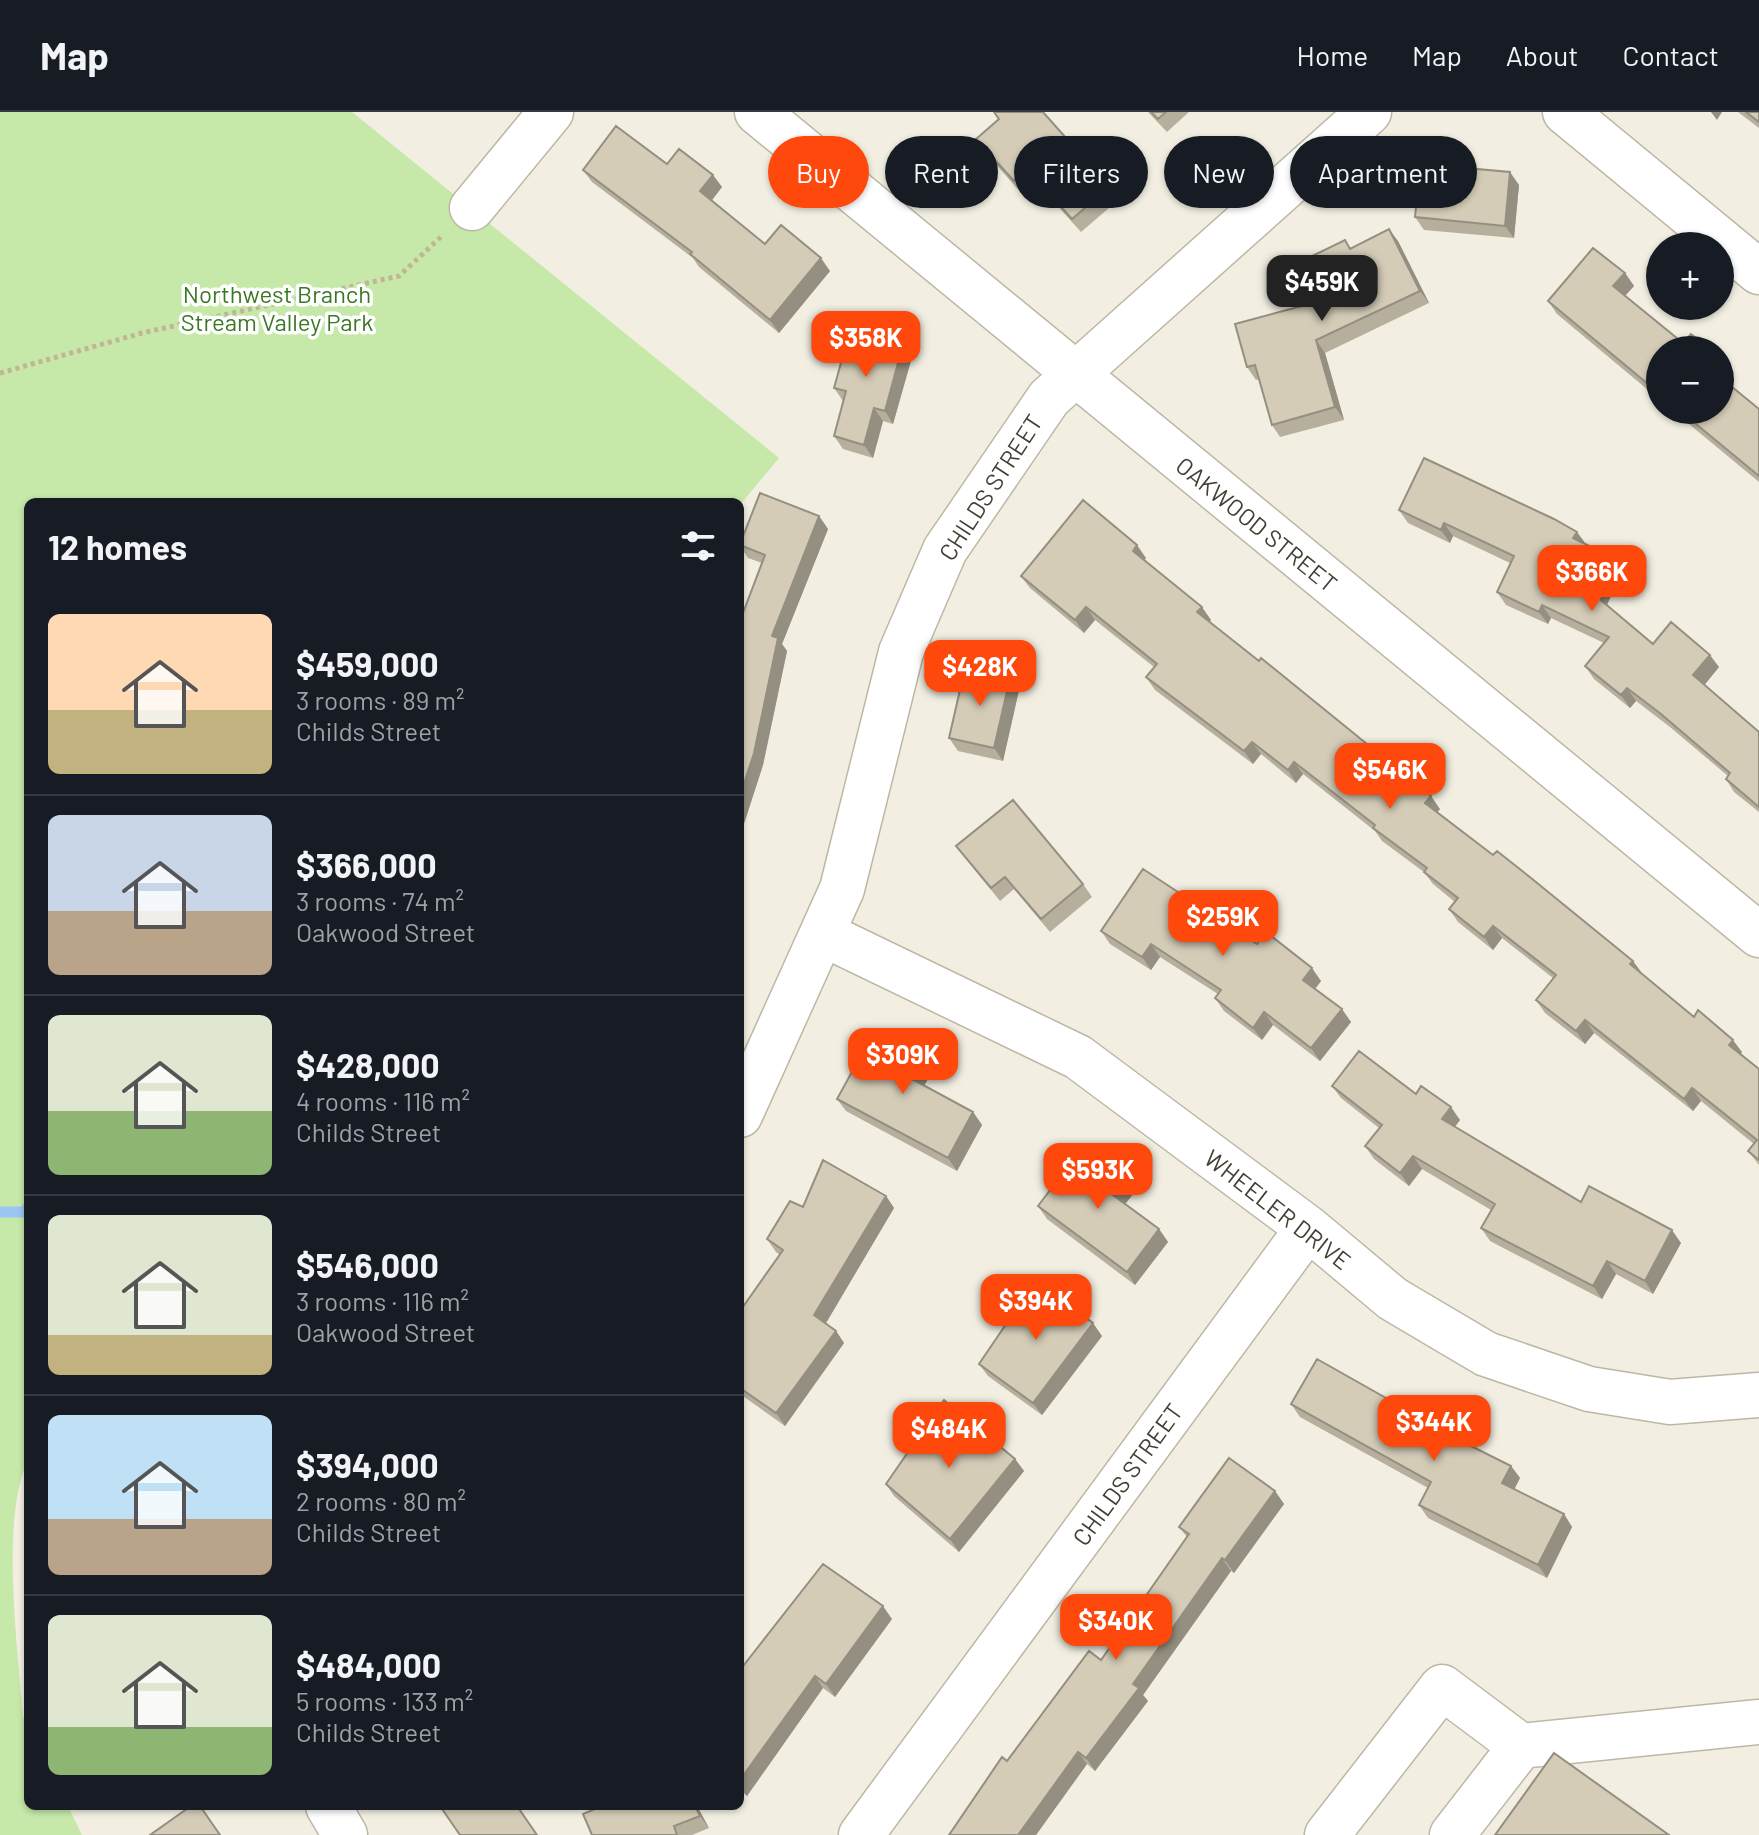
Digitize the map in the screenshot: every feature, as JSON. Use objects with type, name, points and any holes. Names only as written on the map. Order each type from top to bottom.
[{"type":"street","points":[[472,208],[551,112]]},
{"type":"street","name":"OAKWOOD STREET","points":[[757,112],[1759,935]]},
{"type":"street","name":"CHILDS STREET","points":[[744,1106],[842,889],[901,652],[945,550],[1049,398],[1369,112]]},
{"type":"street","points":[[1565,112],[1759,272]]},
{"type":"street","name":"WHEELER DRIVE","points":[[823,934],[1078,1057],[1308,1228],[1393,1299],[1486,1354],[1589,1389],[1657,1400],[1759,1395]]},
{"type":"street","name":"CHILDS STREET","points":[[861,1835],[1308,1228]]},
{"type":"street","points":[[1327,1835],[1442,1687],[1521,1746],[1759,1722]]},
{"type":"street","points":[[1452,1835],[1521,1746]]},
{"type":"street","points":[[330,1810],[345,1835]]},
{"type":"path","points":[[0,373],[142,333],[399,276],[472,208]]},
{"type":"green space","name":"Northwest Branch Stream Valley Park","points":[[0,112],[352,112],[779,458],[744,500],[24,498],[24,1472],[15,1515],[13,1585],[24,1719],[24,1810],[70,1810],[82,1835],[0,1835]]},
{"type":"building","points":[[994,112],[1043,112],[1064,136],[1014,136],[1014,181],[998,163],[998,136],[979,136],[999,119]]},
{"type":"building","points":[[1151,112],[1166,112],[1158,119]]},
{"type":"building","points":[[1746,112],[1759,112],[1759,122]]},
{"type":"building","points":[[616,126],[667,164],[679,149],[713,175],[700,191],[765,244],[781,225],[821,258],[770,320],[690,254],[692,252],[583,170]]},
{"type":"building","points":[[1477,169],[1510,172],[1505,226],[1415,217],[1416,208],[1477,208]]},
{"type":"building","points":[[1062,208],[1085,208],[1072,219]]},
{"type":"building","points":[[1389,229],[1420,291],[1316,340],[1335,407],[1272,425],[1255,365],[1247,367],[1235,324],[1324,300],[1304,260],[1345,240],[1350,249]]},
{"type":"building","points":[[1593,248],[1625,273],[1613,286],[1646,313],[1646,320],[1655,320],[1674,336],[1646,336],[1646,382],[1548,301]]},
{"type":"building","points":[[852,323],[905,337],[885,411],[874,408],[864,445],[834,436],[846,391],[834,388]]},
{"type":"building","points":[[1734,388],[1759,409],[1759,476],[1696,424],[1734,424]]},
{"type":"building","points":[[1424,458],[1577,532],[1573,538],[1614,558],[1596,596],[1653,644],[1671,622],[1710,655],[1693,675],[1759,732],[1759,807],[1726,779],[1730,773],[1661,714],[1627,688],[1621,695],[1585,666],[1609,637],[1542,605],[1539,612],[1497,592],[1514,556],[1444,523],[1441,530],[1399,510]]},
{"type":"building","points":[[760,493],[819,516],[772,636],[778,638],[754,753],[744,784],[744,610],[765,555],[744,547],[744,534]]},
{"type":"building","points":[[1083,500],[1137,545],[1133,551],[1202,607],[1197,612],[1259,661],[1261,658],[1431,796],[1425,803],[1493,855],[1497,851],[1633,961],[1630,964],[1694,1017],[1698,1010],[1733,1040],[1729,1045],[1759,1069],[1759,1160],[1748,1151],[1757,1140],[1692,1088],[1684,1099],[1585,1020],[1576,1031],[1536,1000],[1556,975],[1493,926],[1484,937],[1449,909],[1458,898],[1424,872],[1427,868],[1373,828],[1375,825],[1294,762],[1288,770],[1252,742],[1244,751],[1146,677],[1157,664],[1086,607],[1075,620],[1021,576]]},
{"type":"building","points":[[965,668],[1010,678],[994,748],[949,738]]},
{"type":"building","points":[[1013,800],[1083,884],[1041,919],[1005,877],[991,888],[956,846]]},
{"type":"building","points":[[1143,869],[1257,944],[1266,932],[1312,968],[1303,980],[1342,1009],[1311,1048],[1264,1012],[1253,1028],[1215,998],[1221,990],[1151,944],[1142,957],[1101,931]]},
{"type":"building","points":[[875,1030],[924,1056],[912,1079],[973,1112],[948,1158],[837,1099]]},
{"type":"building","points":[[1359,1051],[1416,1094],[1421,1086],[1451,1107],[1442,1119],[1581,1202],[1589,1186],[1672,1230],[1645,1281],[1607,1261],[1593,1286],[1481,1228],[1495,1204],[1413,1156],[1400,1173],[1365,1146],[1382,1125],[1332,1086]]},
{"type":"building","points":[[1082,1148],[1125,1180],[1113,1195],[1159,1229],[1127,1272],[1038,1206]]},
{"type":"building","points":[[823,1160],[886,1196],[814,1315],[836,1331],[776,1413],[744,1391],[744,1305],[783,1250],[767,1239],[790,1201],[803,1207]]},
{"type":"building","points":[[1036,1280],[1093,1323],[1033,1403],[979,1364]]},
{"type":"building","points":[[1317,1359],[1409,1411],[1407,1414],[1511,1466],[1502,1483],[1564,1514],[1538,1565],[1419,1505],[1431,1482],[1291,1404]]},
{"type":"building","points":[[944,1400],[1015,1459],[950,1539],[886,1484]]},
{"type":"building","points":[[1229,1458],[1275,1491],[1225,1560],[1222,1558],[1133,1684],[1139,1688],[1086,1758],[1078,1752],[1018,1835],[949,1835],[1002,1757],[1007,1761],[1089,1651],[1101,1660],[1189,1534],[1179,1527]]},
{"type":"building","points":[[823,1564],[883,1606],[826,1684],[815,1676],[744,1774],[744,1665]]},
{"type":"building","points":[[1554,1753],[1669,1835],[1495,1835]]},
{"type":"building","points":[[185,1810],[203,1810],[220,1835],[150,1835]]},
{"type":"building","points":[[443,1810],[520,1810],[537,1835],[460,1835]]},
{"type":"building","points":[[592,1810],[697,1810],[700,1816],[674,1826],[677,1835],[592,1835],[583,1814]]},
{"type":"waterway","points":[[0,1212],[24,1212]]}]
